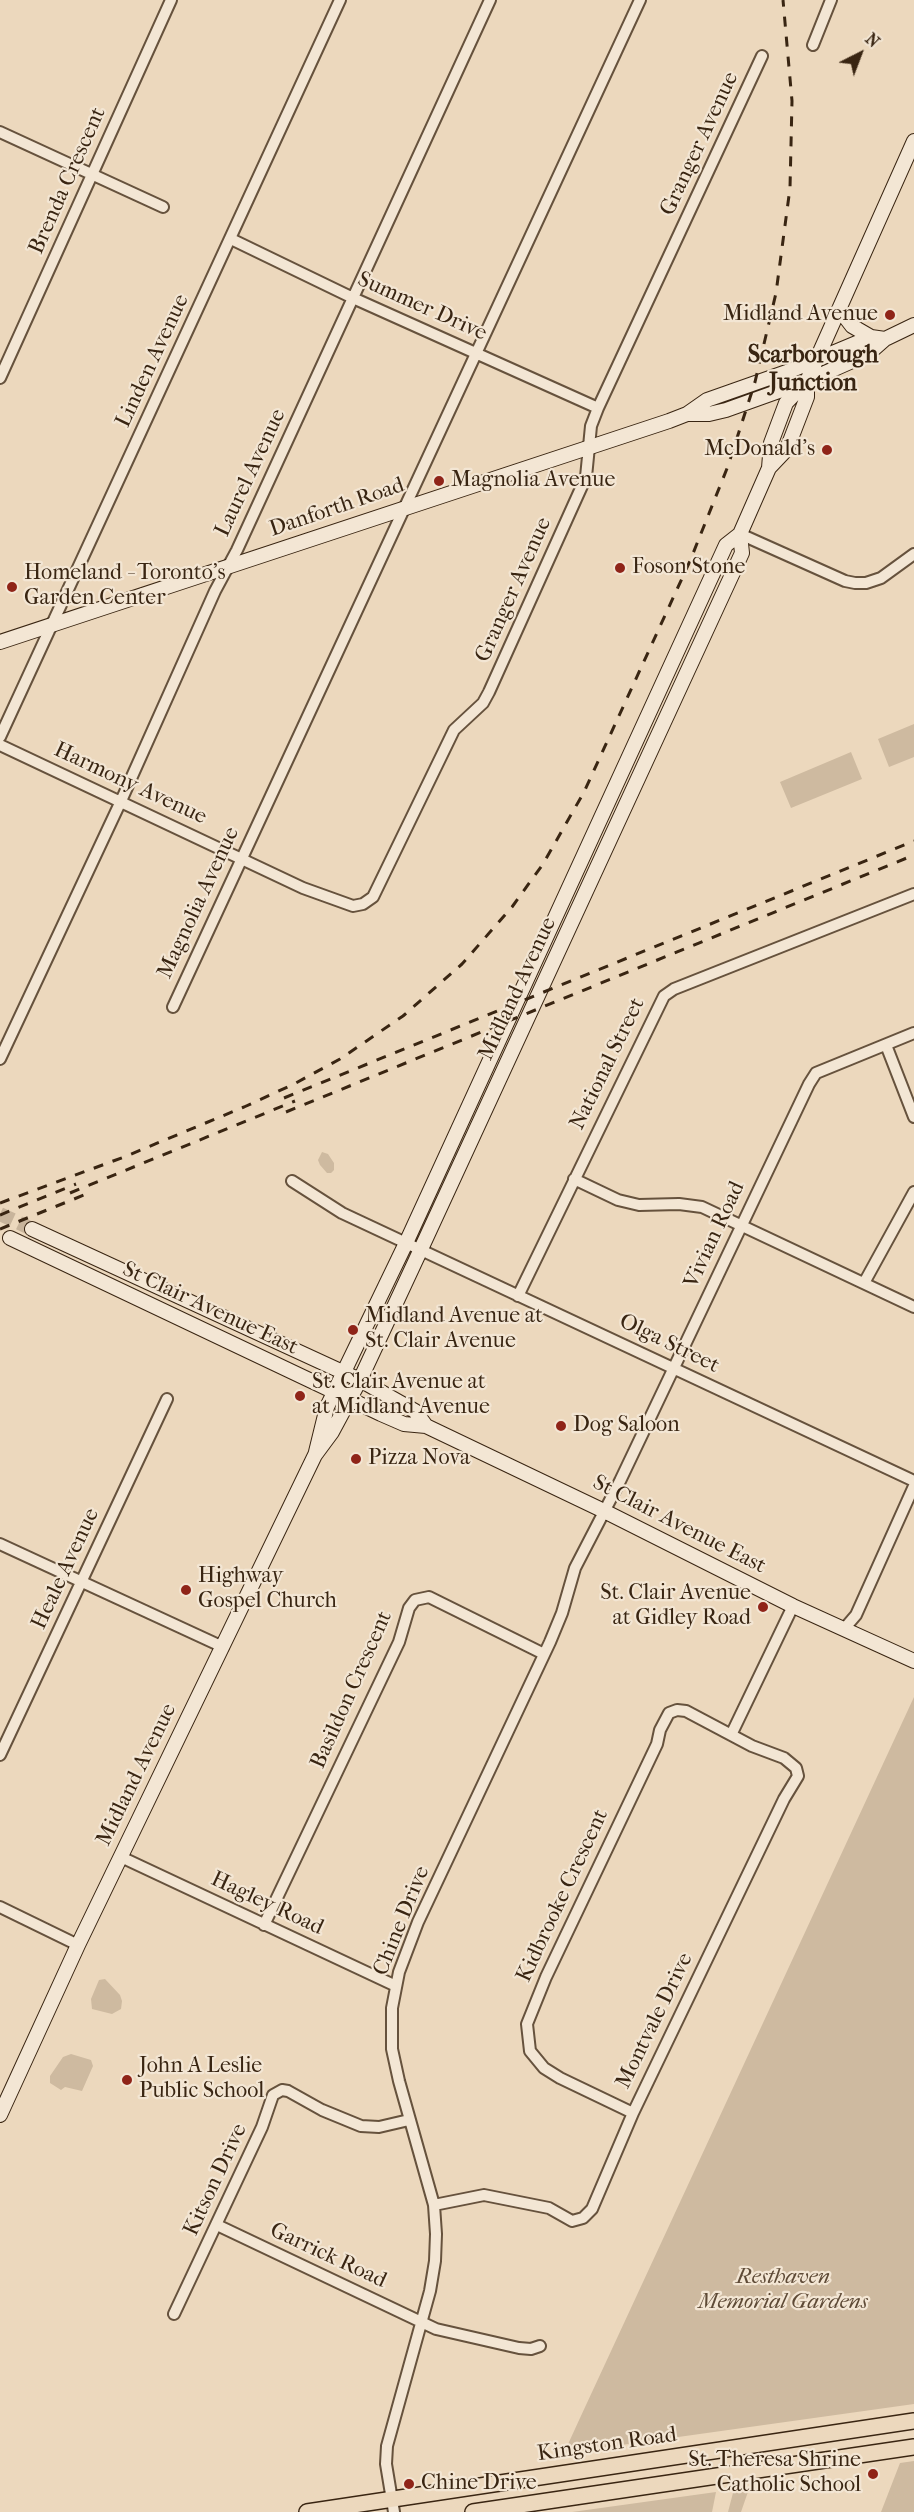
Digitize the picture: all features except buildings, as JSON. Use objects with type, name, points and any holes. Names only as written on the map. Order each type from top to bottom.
[{"type":"main road","name":"Midland Avenue","points":[[315,1455],[327,1407],[406,1243],[726,545],[740,534],[769,468],[771,443],[786,402],[807,381],[914,141]]},
{"type":"main road","points":[[839,309],[852,326],[871,337],[885,339]]},
{"type":"main road","name":"Danforth Road","points":[[687,414],[709,414],[726,410],[807,381],[868,354],[885,339],[914,325]]},
{"type":"main road","name":"Danforth Road","points":[[0,642],[687,414],[707,400],[792,370],[871,337]]},
{"type":"main road","name":"Midland Avenue","points":[[0,2115],[78,1945],[315,1455],[332,1432],[360,1380],[421,1250],[742,553],[740,534]]},
{"type":"main road","name":"St Clair Avenue East","points":[[32,1229],[360,1380],[416,1411],[426,1426]]},
{"type":"main road","name":"St Clair Avenue East","points":[[10,1238],[404,1424],[426,1426],[604,1510],[793,1606],[914,1661]]},
{"type":"main road","name":"Kingston Road","points":[[307,2512],[393,2506],[914,2421]]},
{"type":"main road","name":"Kingston Road","points":[[473,2512],[914,2446]]},
{"type":"street","name":"Brenda Crescent","points":[[0,378],[171,0]]},
{"type":"street","name":"Linden Avenue","points":[[0,737],[340,0]]},
{"type":"street","name":"Laurel Avenue","points":[[0,1059],[122,801],[210,601],[229,567],[490,0]]},
{"type":"street","name":"Magnolia Avenue","points":[[173,1006],[640,0]]},
{"type":"street","points":[[813,45],[831,0]]},
{"type":"street","name":"Granger Avenue","points":[[243,858],[303,888],[340,903],[353,906],[363,904],[373,897],[454,730],[483,704],[489,692],[586,477],[591,426],[598,408],[762,56]]},
{"type":"street","points":[[0,132],[163,207]]},
{"type":"street","name":"Summer Drive","points":[[231,239],[353,298],[598,408]]},
{"type":"street","points":[[740,534],[845,581],[855,583],[866,583],[881,578],[914,554]]},
{"type":"street","name":"Harmony Avenue","points":[[0,745],[243,858]]},
{"type":"street","name":"National Street","points":[[518,1296],[664,996],[674,989],[914,894]]},
{"type":"street","name":"Vivian Road","points":[[604,1510],[816,1073],[914,1033]]},
{"type":"street","points":[[886,1045],[914,1117]]},
{"type":"street","points":[[574,1179],[618,1200],[639,1205],[692,1204],[711,1210],[914,1307]]},
{"type":"street","name":"Olga Street","points":[[292,1181],[342,1213],[914,1484]]},
{"type":"street","points":[[864,1283],[914,1192]]},
{"type":"street","name":"Heale Avenue","points":[[0,1755],[167,1399]]},
{"type":"street","points":[[844,1629],[856,1615],[914,1484]]},
{"type":"street","name":"Chine Drive","points":[[393,2506],[386,2464],[387,2446],[422,2322],[435,2261],[434,2205],[409,2120],[392,2049],[392,2008],[396,1986],[418,1922],[544,1654],[558,1622],[574,1568],[604,1510]]},
{"type":"street","points":[[0,1544],[223,1647]]},
{"type":"street","name":"Basildon Crescent","points":[[264,1925],[399,1642],[410,1608],[415,1600],[429,1597],[544,1654]]},
{"type":"street","points":[[731,1735],[793,1606]]},
{"type":"street","name":"Kidbrooke Crescent","points":[[633,2113],[560,2078],[536,2060],[530,2051],[527,2036],[530,2012],[657,1744],[660,1730],[669,1713],[677,1710],[686,1711],[731,1735]]},
{"type":"street","name":"Montvale Drive","points":[[434,2205],[484,2195],[549,2208],[566,2218],[579,2220],[592,2209],[633,2113],[784,1799],[798,1776],[796,1768],[789,1761],[731,1735]]},
{"type":"street","name":"Hagley Road","points":[[121,1857],[396,1986]]},
{"type":"street","points":[[0,1906],[78,1945]]},
{"type":"street","name":"Kitson Drive","points":[[174,2314],[262,2127],[271,2099],[276,2093],[288,2091],[321,2110],[362,2126],[379,2127],[409,2120]]},
{"type":"street","name":"Garrick Road","points":[[217,2225],[436,2329],[519,2348],[531,2349],[540,2346]]},
{"type":"green space","points":[[914,724],[914,757],[889,767],[878,739]]},
{"type":"green space","points":[[851,752],[862,779],[791,808],[780,782]]},
{"type":"green space","points":[[322,1152],[328,1154],[334,1163],[334,1170],[331,1173],[327,1173],[320,1165],[318,1160]]},
{"type":"green space","name":"Resthaven Memorial Gardens","points":[[914,1697],[914,2404],[564,2453],[580,2418]]},
{"type":"green space","points":[[105,1979],[120,1995],[122,2001],[121,2009],[112,2014],[92,2009],[91,1999],[99,1980]]},
{"type":"green space","points":[[71,2054],[91,2060],[93,2066],[82,2091],[65,2087],[61,2090],[50,2083],[50,2076],[63,2057]]},
{"type":"green space","points":[[914,2461],[914,2512],[881,2512],[900,2463]]},
{"type":"green space","points":[[750,2486],[741,2512],[728,2512],[734,2489]]},
{"type":"green space","points":[[716,2492],[712,2512],[572,2512]]},
{"type":"tunnel","points":[[0,1214],[32,1229]]},
{"type":"railway","points":[[0,1203],[124,1157],[244,1107],[340,1059],[403,1016],[462,964],[512,907],[543,864],[584,792],[690,561],[728,466],[755,382],[776,293],[790,188],[792,101],[783,0]]},
{"type":"railway","points":[[284,1098],[914,841]]},
{"type":"railway","points":[[286,1112],[914,855]]},
{"type":"railway","points":[[70,1193],[295,1101]]},
{"type":"railway","points":[[0,1215],[76,1184]]},
{"type":"railway","points":[[0,1229],[84,1195]]},
{"type":"place","name":"Midland Avenue","points":[[890,315]]},
{"type":"place","name":"McDonald's","points":[[827,450]]},
{"type":"place","name":"Magnolia Avenue","points":[[439,481]]},
{"type":"place","name":"Foson Stone","points":[[620,568]]},
{"type":"place","name":"Homeland - Toronto's Garden Center","points":[[12,587]]},
{"type":"place","name":"Midland Avenue at St. Clair Avenue","points":[[353,1330]]},
{"type":"place","name":"St. Clair Avenue at at Midland Avenue","points":[[300,1396]]},
{"type":"place","name":"Dog Saloon","points":[[561,1426]]},
{"type":"place","name":"Pizza Nova","points":[[356,1459]]},
{"type":"place","name":"Highway Gospel Church","points":[[186,1590]]},
{"type":"place","name":"St. Clair Avenue at Gidley Road","points":[[763,1607]]},
{"type":"place","name":"John A Leslie Public School","points":[[127,2080]]},
{"type":"place","name":"St. Theresa Shrine Catholic School","points":[[873,2474]]},
{"type":"place","name":"Chine Drive","points":[[409,2484]]},
{"type":"district","name":"Scarborough Junction","points":[[813,370]]}]
